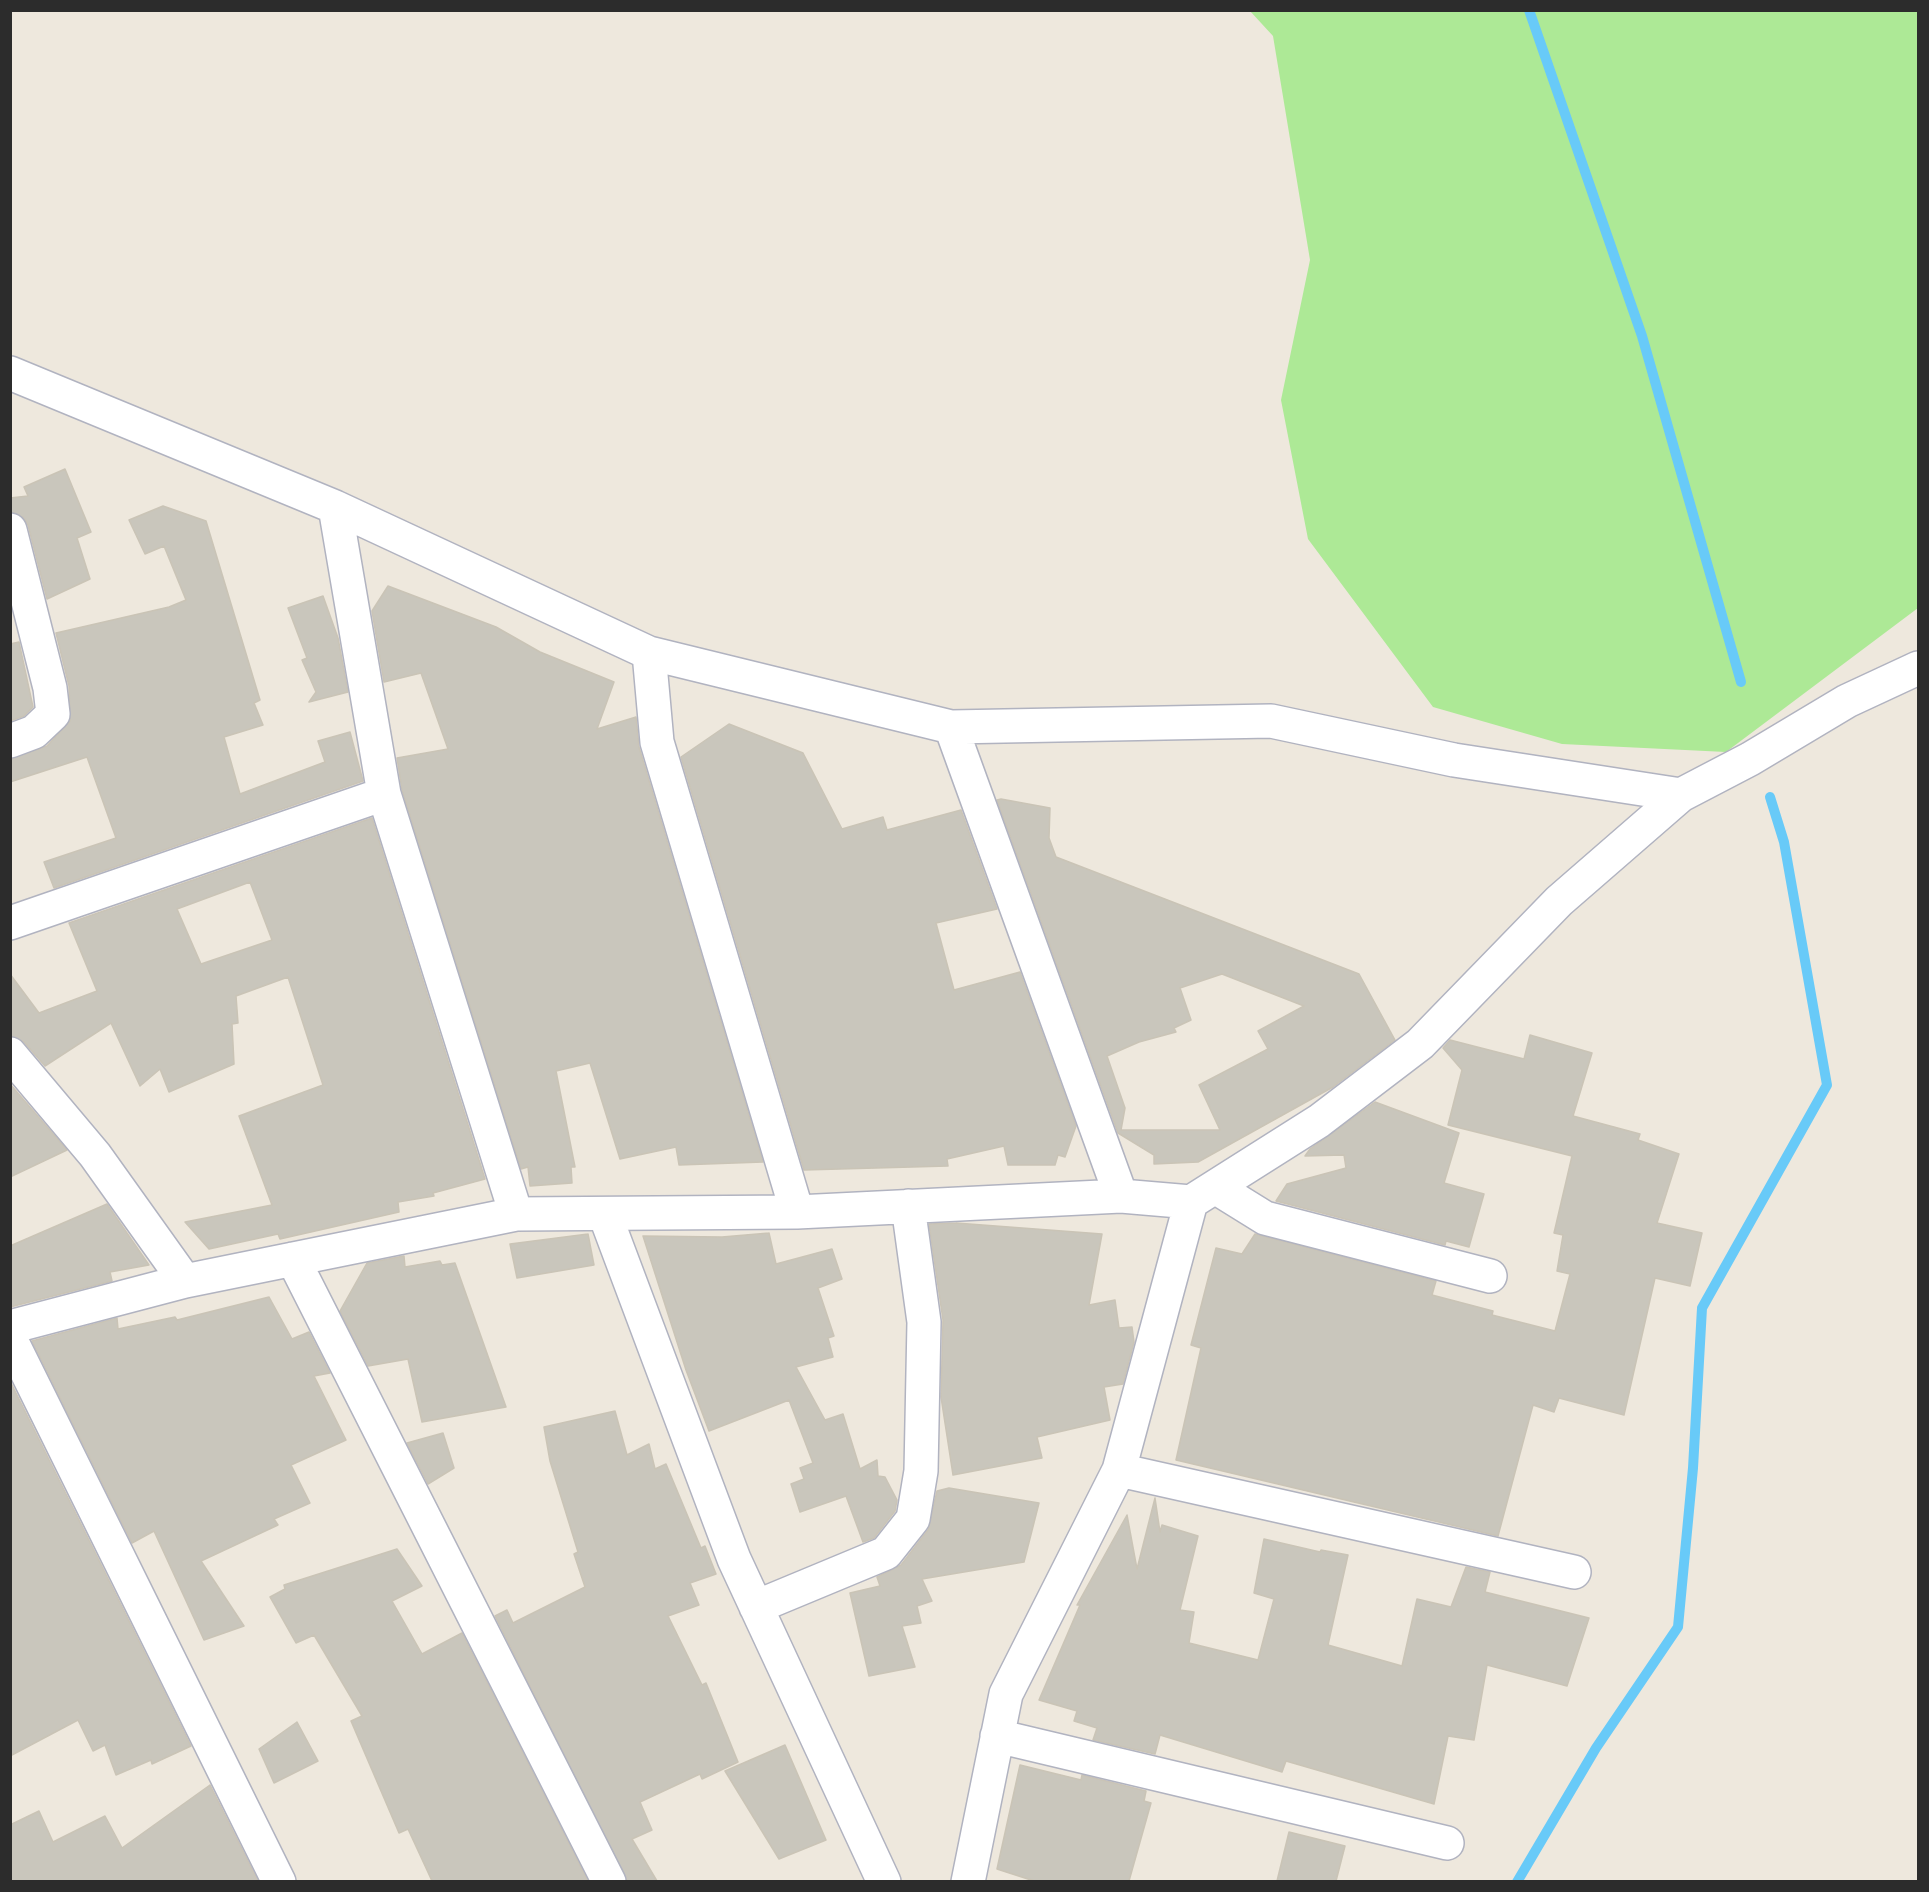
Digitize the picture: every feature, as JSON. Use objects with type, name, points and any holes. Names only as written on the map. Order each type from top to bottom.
[{"type":"street","points":[[10,373],[335,507],[649,653],[951,728],[1272,721],[1454,760],[1681,795]]},
{"type":"street","points":[[335,507],[384,794],[516,1214]]},
{"type":"street","points":[[10,530],[50,688],[53,714],[34,732],[10,741]]},
{"type":"street","points":[[649,653],[657,742],[796,1212]]},
{"type":"street","points":[[969,1881],[1006,1694],[1119,1470],[1203,1195],[1319,1121],[1420,1044],[1559,901],[1681,795],[1750,759],[1847,701],[1918,668]]},
{"type":"street","points":[[951,728],[1121,1196]]},
{"type":"street","points":[[10,923],[384,794]]},
{"type":"street","points":[[10,1054],[95,1155],[186,1281]]},
{"type":"street","points":[[10,1327],[186,1281],[516,1214],[796,1212],[1121,1196],[1203,1195],[1265,1218],[1490,1276]]},
{"type":"street","points":[[756,1607],[886,1552],[913,1519],[921,1471],[924,1322],[908,1206]]},
{"type":"street","points":[[605,1215],[734,1559],[884,1881]]},
{"type":"street","points":[[293,1259],[609,1881]]},
{"type":"street","points":[[10,1338],[279,1881]]},
{"type":"street","points":[[1119,1470],[1574,1572]]},
{"type":"street","points":[[997,1736],[1447,1843]]},
{"type":"green space","points":[[1250,11],[1918,11],[1918,608],[1726,752],[1562,744],[1433,707],[1308,539],[1281,400],[1310,260],[1273,36]]},
{"type":"building","points":[[65,469],[91,532],[77,538],[90,579],[47,599],[28,525],[23,517],[10,512],[10,498],[28,496],[24,487]]},
{"type":"building","points":[[163,506],[206,521],[260,700],[254,703],[263,725],[224,737],[240,794],[325,762],[318,741],[350,732],[363,781],[54,888],[44,862],[116,838],[87,757],[10,782],[10,759],[47,746],[70,721],[69,686],[56,633],[169,607],[186,600],[164,546],[145,554],[129,520]]},
{"type":"building","points":[[388,586],[496,627],[540,652],[614,682],[597,729],[636,717],[639,747],[763,1162],[679,1165],[676,1147],[620,1159],[590,1063],[556,1071],[575,1167],[571,1167],[572,1183],[530,1186],[528,1167],[521,1169],[402,790],[397,758],[448,749],[421,673],[384,682],[372,611]]},
{"type":"building","points":[[323,596],[338,638],[348,692],[309,702],[316,692],[302,660],[307,658],[288,608]]},
{"type":"building","points":[[19,642],[33,707],[24,716],[10,721],[10,644]]},
{"type":"building","points":[[729,724],[803,753],[842,829],[883,817],[887,830],[961,810],[997,909],[936,923],[954,990],[1020,972],[1076,1126],[1065,1157],[1058,1155],[1055,1165],[1008,1165],[1004,1146],[947,1159],[948,1166],[804,1170],[681,757]]},
{"type":"building","points":[[997,800],[1050,808],[1049,838],[1056,857],[1359,974],[1395,1040],[1333,1087],[1198,1162],[1154,1164],[1154,1155],[1118,1133]],"holes":[[[1222,974],[1304,1006],[1258,1031],[1268,1049],[1199,1085],[1220,1130],[1121,1130],[1125,1108],[1107,1056],[1139,1042],[1176,1032],[1174,1028],[1191,1020],[1180,988]]]},
{"type":"building","points":[[372,818],[485,1179],[433,1193],[434,1196],[398,1202],[399,1212],[280,1239],[278,1234],[209,1249],[185,1222],[272,1205],[239,1116],[323,1085],[288,977],[236,996],[238,1023],[232,1024],[234,1064],[169,1092],[160,1069],[140,1086],[111,1023],[45,1066],[24,1042],[10,1036],[10,974],[39,1013],[97,991],[69,923]],"holes":[[[250,882],[272,940],[201,964],[177,909]]]},
{"type":"building","points":[[1530,1035],[1592,1053],[1573,1116],[1640,1134],[1638,1140],[1679,1154],[1657,1223],[1702,1233],[1690,1286],[1655,1278],[1624,1415],[1559,1398],[1554,1412],[1533,1405],[1498,1536],[1176,1460],[1201,1348],[1191,1345],[1216,1248],[1242,1254],[1255,1234],[1436,1281],[1432,1295],[1493,1311],[1492,1315],[1555,1331],[1570,1274],[1557,1271],[1563,1235],[1554,1233],[1572,1156],[1448,1125],[1462,1070],[1443,1048],[1450,1040],[1524,1059]]},
{"type":"building","points":[[10,1084],[67,1150],[10,1177]]},
{"type":"building","points":[[1375,1102],[1459,1133],[1444,1183],[1484,1194],[1469,1247],[1446,1241],[1445,1245],[1276,1201],[1287,1184],[1346,1168],[1344,1155],[1305,1156],[1310,1149]]},
{"type":"building","points":[[107,1204],[149,1265],[110,1272],[112,1281],[10,1307],[10,1246]]},
{"type":"building","points":[[956,1223],[1102,1234],[1089,1305],[1115,1300],[1119,1328],[1132,1327],[1134,1342],[1123,1384],[1104,1387],[1110,1420],[1037,1437],[1042,1458],[953,1475],[941,1397],[943,1320],[929,1224]]},
{"type":"building","points":[[769,1233],[776,1264],[832,1249],[842,1279],[818,1288],[834,1336],[828,1338],[833,1357],[796,1367],[825,1420],[843,1414],[860,1469],[877,1460],[878,1476],[885,1477],[897,1500],[895,1511],[874,1538],[863,1542],[846,1496],[800,1512],[791,1484],[804,1479],[800,1468],[813,1463],[789,1400],[709,1431],[686,1370],[643,1236],[722,1237]]},
{"type":"building","points":[[588,1234],[594,1265],[517,1278],[510,1244]]},
{"type":"building","points":[[404,1256],[405,1267],[440,1261],[442,1265],[455,1263],[506,1407],[422,1422],[408,1359],[368,1366],[340,1311],[367,1263]]},
{"type":"building","points":[[269,1297],[292,1339],[309,1332],[330,1373],[314,1376],[346,1440],[291,1465],[310,1503],[274,1519],[278,1525],[201,1561],[244,1626],[204,1640],[154,1531],[132,1543],[32,1341],[117,1318],[118,1329],[175,1317],[177,1320]]},
{"type":"building","points":[[10,1381],[191,1746],[152,1764],[151,1760],[116,1775],[105,1745],[93,1751],[78,1720],[10,1756]]},
{"type":"building","points":[[615,1411],[627,1455],[649,1444],[655,1469],[666,1464],[701,1548],[705,1546],[716,1574],[690,1583],[699,1605],[668,1616],[702,1685],[706,1683],[738,1762],[702,1779],[700,1774],[640,1802],[652,1830],[632,1839],[657,1881],[627,1881],[495,1616],[507,1610],[513,1623],[585,1587],[574,1554],[578,1552],[550,1461],[544,1427]]},
{"type":"building","points":[[443,1433],[454,1468],[428,1484],[407,1443]]},
{"type":"building","points":[[949,1488],[1039,1503],[1024,1562],[922,1579],[932,1601],[917,1606],[921,1623],[902,1626],[915,1667],[869,1676],[850,1593],[880,1586],[877,1577],[901,1565],[928,1530],[937,1491]]},
{"type":"building","points":[[1155,1498],[1160,1532],[1162,1525],[1198,1536],[1180,1610],[1194,1612],[1189,1643],[1258,1660],[1274,1599],[1254,1593],[1264,1539],[1320,1552],[1321,1550],[1348,1555],[1328,1645],[1402,1666],[1417,1599],[1451,1607],[1466,1567],[1490,1572],[1485,1592],[1589,1618],[1567,1686],[1487,1665],[1474,1740],[1448,1736],[1434,1804],[1286,1761],[1282,1772],[1160,1735],[1155,1754],[1093,1740],[1097,1728],[1074,1721],[1077,1711],[1039,1700],[1080,1605],[1077,1605],[1127,1515],[1137,1569]]},
{"type":"building","points":[[397,1549],[422,1586],[392,1601],[422,1654],[462,1633],[588,1881],[432,1881],[408,1829],[399,1833],[351,1721],[362,1716],[314,1635],[296,1643],[270,1597],[285,1589],[284,1585]]},
{"type":"building","points":[[297,1722],[318,1761],[274,1783],[259,1749]]},
{"type":"building","points":[[785,1745],[826,1840],[779,1859],[725,1771]]},
{"type":"building","points":[[1020,1765],[1081,1780],[1082,1775],[1146,1791],[1144,1801],[1151,1803],[1129,1881],[1034,1881],[997,1869]]},
{"type":"building","points":[[210,1785],[258,1881],[10,1881],[10,1825],[39,1811],[53,1842],[105,1816],[122,1848]]},
{"type":"building","points":[[1289,1832],[1345,1846],[1336,1881],[1277,1881]]},
{"type":"waterway","points":[[1529,10],[1642,336],[1741,682]]},
{"type":"waterway","points":[[1517,1882],[1596,1748],[1678,1627],[1693,1468],[1702,1308],[1827,1085],[1784,842],[1770,797]]}]
